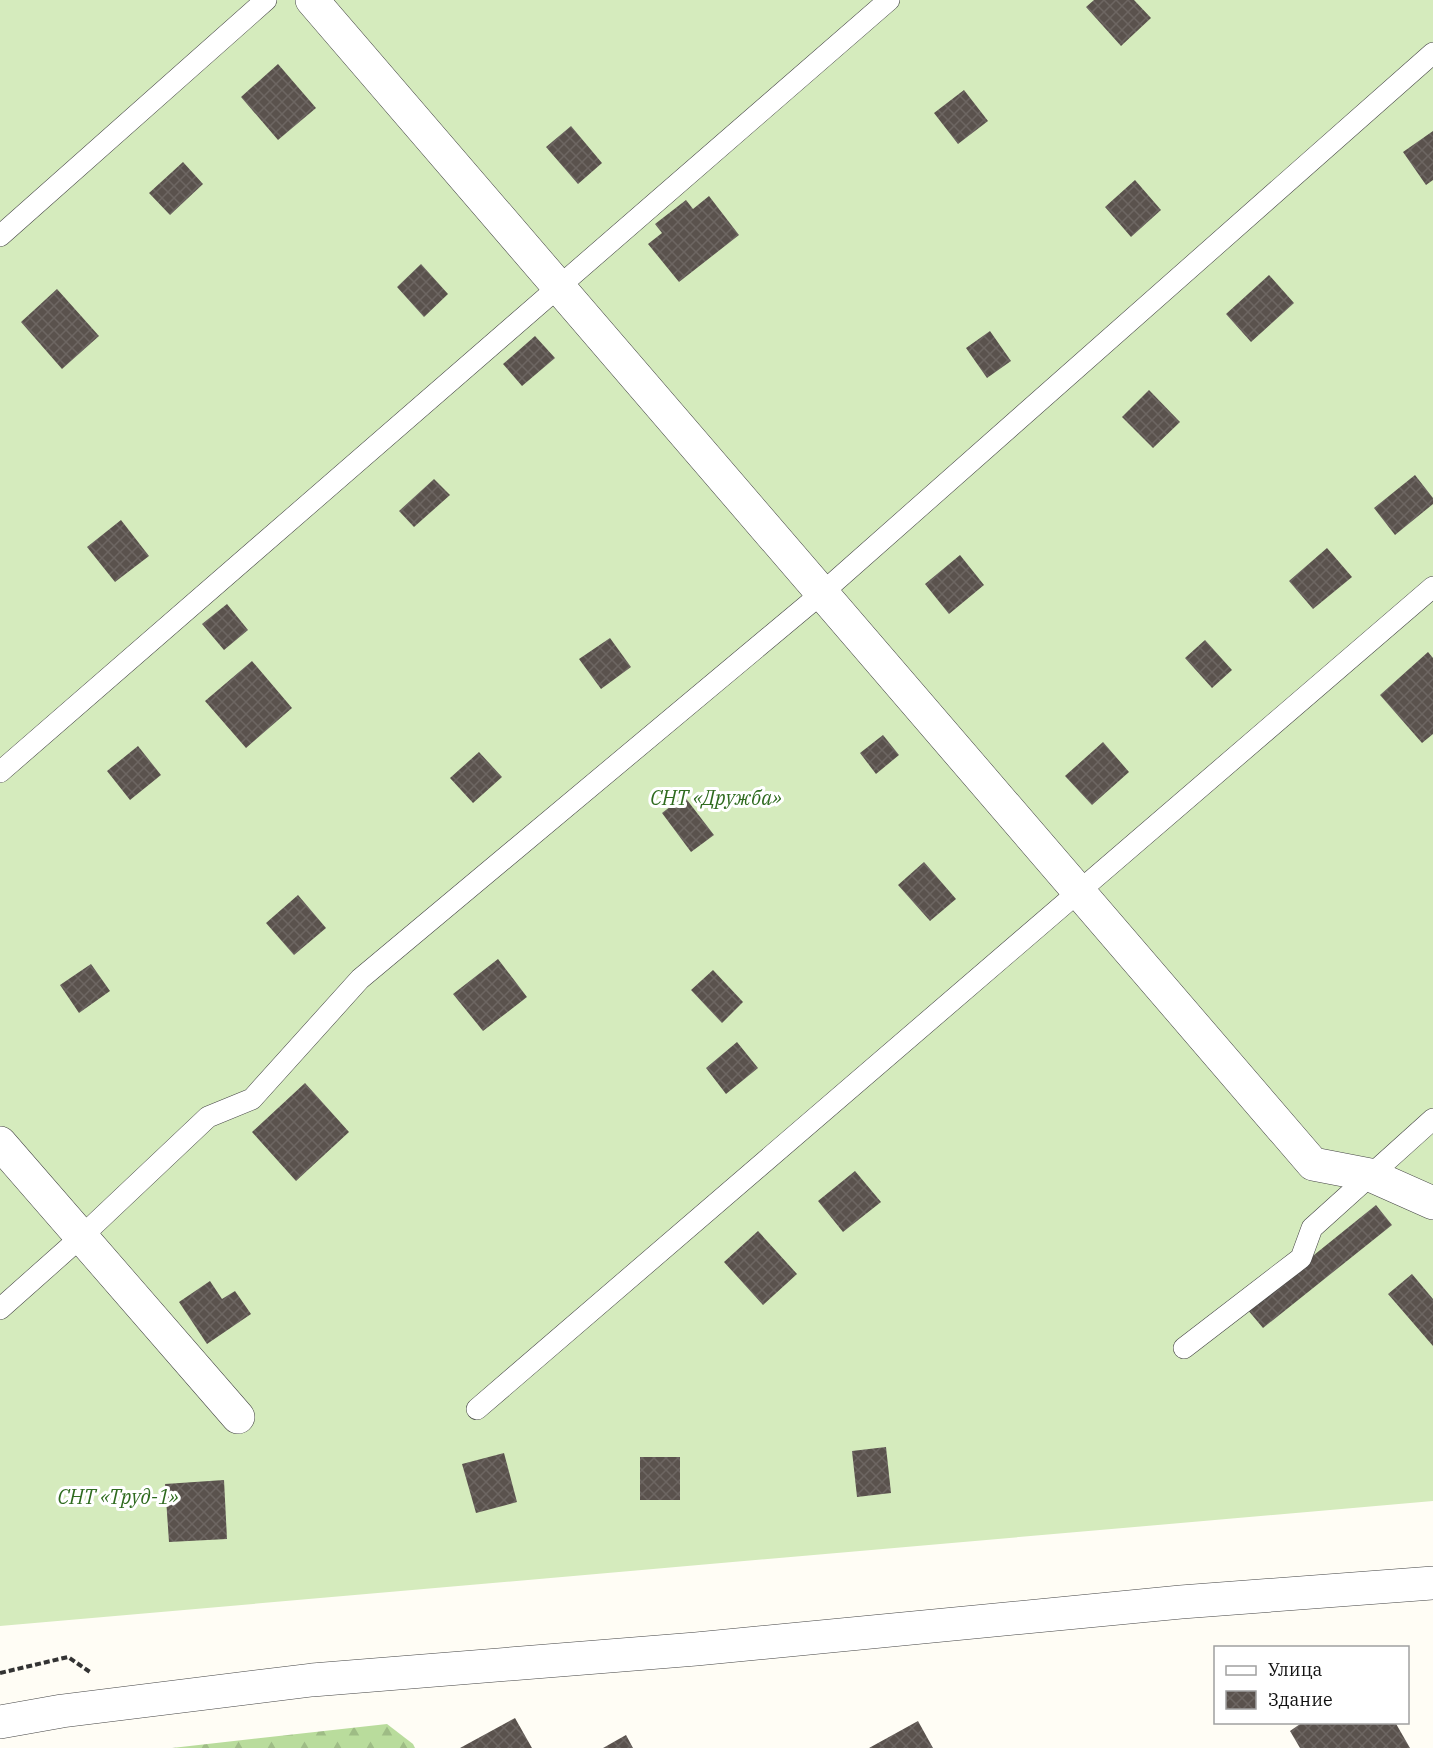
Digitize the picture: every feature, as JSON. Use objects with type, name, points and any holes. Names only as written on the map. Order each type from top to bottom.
[{"type":"street","points":[[312,0],[1313,1164],[1370,1175],[1433,1203]]},
{"type":"street","points":[[0,1143],[238,1417]]},
{"type":"street","points":[[0,1722],[62,1711],[312,1680],[696,1649],[1181,1602],[1433,1583]]},
{"type":"lane","points":[[0,236],[266,0]]},
{"type":"lane","points":[[0,772],[889,0]]},
{"type":"lane","points":[[0,1309],[81,1237],[208,1117],[252,1099],[360,979],[822,593],[1433,53]]},
{"type":"lane","points":[[477,1409],[1433,587]]},
{"type":"lane","points":[[1184,1348],[1301,1258],[1312,1228],[1433,1119]]},
{"type":"path","points":[[0,1672],[68,1657]]},
{"type":"green space","name":"СНТ «Дружба»","points":[[0,0],[1433,0],[1433,1501],[0,1626]]},
{"type":"green space","points":[[387,1724],[415,1748],[172,1748]]},
{"type":"building","points":[[1094,0],[1134,0],[1151,18],[1121,46],[1086,7]]},
{"type":"building","points":[[278,64],[316,108],[278,140],[241,97]]},
{"type":"building","points":[[964,90],[988,121],[958,144],[934,113]]},
{"type":"building","points":[[571,126],[602,163],[578,184],[546,147]]},
{"type":"building","points":[[1433,131],[1433,180],[1426,185],[1403,152]]},
{"type":"building","points":[[183,162],[203,184],[170,215],[149,193]]},
{"type":"building","points":[[1135,180],[1161,210],[1131,237],[1105,207]]},
{"type":"building","points":[[709,196],[739,235],[679,282],[648,244],[662,233],[655,224],[686,200],[693,209]]},
{"type":"building","points":[[421,264],[448,294],[424,317],[397,287]]},
{"type":"building","points":[[1269,275],[1294,303],[1251,342],[1226,314]]},
{"type":"building","points":[[57,289],[99,336],[62,369],[21,322]]},
{"type":"building","points":[[990,331],[1011,361],[987,378],[966,348]]},
{"type":"building","points":[[535,336],[555,358],[522,386],[503,364]]},
{"type":"building","points":[[1149,390],[1180,422],[1153,448],[1122,417]]},
{"type":"building","points":[[1415,475],[1433,498],[1433,504],[1395,535],[1374,508]]},
{"type":"building","points":[[434,479],[450,495],[414,527],[399,511]]},
{"type":"building","points":[[121,520],[149,556],[115,582],[87,547]]},
{"type":"building","points":[[1327,548],[1352,577],[1313,609],[1289,581]]},
{"type":"building","points":[[960,555],[984,585],[949,614],[925,584]]},
{"type":"building","points":[[227,604],[248,630],[224,650],[202,624]]},
{"type":"building","points":[[610,638],[631,667],[601,689],[579,659]]},
{"type":"building","points":[[1205,640],[1232,670],[1212,688],[1185,658]]},
{"type":"building","points":[[1428,652],[1433,658],[1433,734],[1422,743],[1380,695]]},
{"type":"building","points":[[252,661],[292,708],[246,748],[205,701]]},
{"type":"building","points":[[883,735],[899,755],[876,774],[860,753]]},
{"type":"building","points":[[1103,742],[1129,772],[1092,805],[1065,776]]},
{"type":"building","points":[[138,746],[161,775],[130,800],[107,771]]},
{"type":"building","points":[[479,752],[502,777],[473,803],[450,778]]},
{"type":"building","points":[[684,796],[714,835],[691,852],[662,813]]},
{"type":"building","points":[[924,862],[956,899],[930,921],[898,885]]},
{"type":"building","points":[[298,895],[326,928],[294,955],[266,923]]},
{"type":"building","points":[[498,959],[527,997],[483,1031],[453,994]]},
{"type":"building","points":[[91,964],[110,991],[79,1013],[60,985]]},
{"type":"building","points":[[713,970],[743,1002],[722,1023],[691,990]]},
{"type":"building","points":[[737,1042],[758,1068],[726,1094],[706,1068]]},
{"type":"building","points":[[305,1083],[349,1132],[296,1181],[252,1132]]},
{"type":"building","points":[[855,1171],[881,1202],[843,1232],[818,1201]]},
{"type":"building","points":[[1376,1205],[1392,1225],[1263,1328],[1247,1309]]},
{"type":"building","points":[[758,1231],[797,1274],[763,1305],[724,1262]]},
{"type":"building","points":[[1412,1274],[1433,1299],[1433,1346],[1388,1294]]},
{"type":"building","points":[[210,1281],[222,1299],[235,1291],[251,1314],[207,1344],[179,1302]]},
{"type":"building","points":[[886,1447],[891,1493],[857,1497],[852,1451]]},
{"type":"building","points":[[504,1453],[517,1502],[476,1513],[462,1464]]},
{"type":"building","points":[[640,1457],[680,1457],[680,1500],[640,1500]]},
{"type":"building","points":[[224,1480],[227,1539],[169,1542],[165,1484]]},
{"type":"building","points":[[515,1718],[532,1748],[460,1748]]},
{"type":"building","points":[[918,1721],[933,1748],[869,1748]]},
{"type":"building","points":[[1300,1724],[1396,1724],[1410,1748],[1300,1748],[1290,1731]]},
{"type":"building","points":[[626,1735],[633,1748],[603,1748]]},
{"type":"park label","name":"СНТ «Труд-1»","points":[[118,1496]]}]
